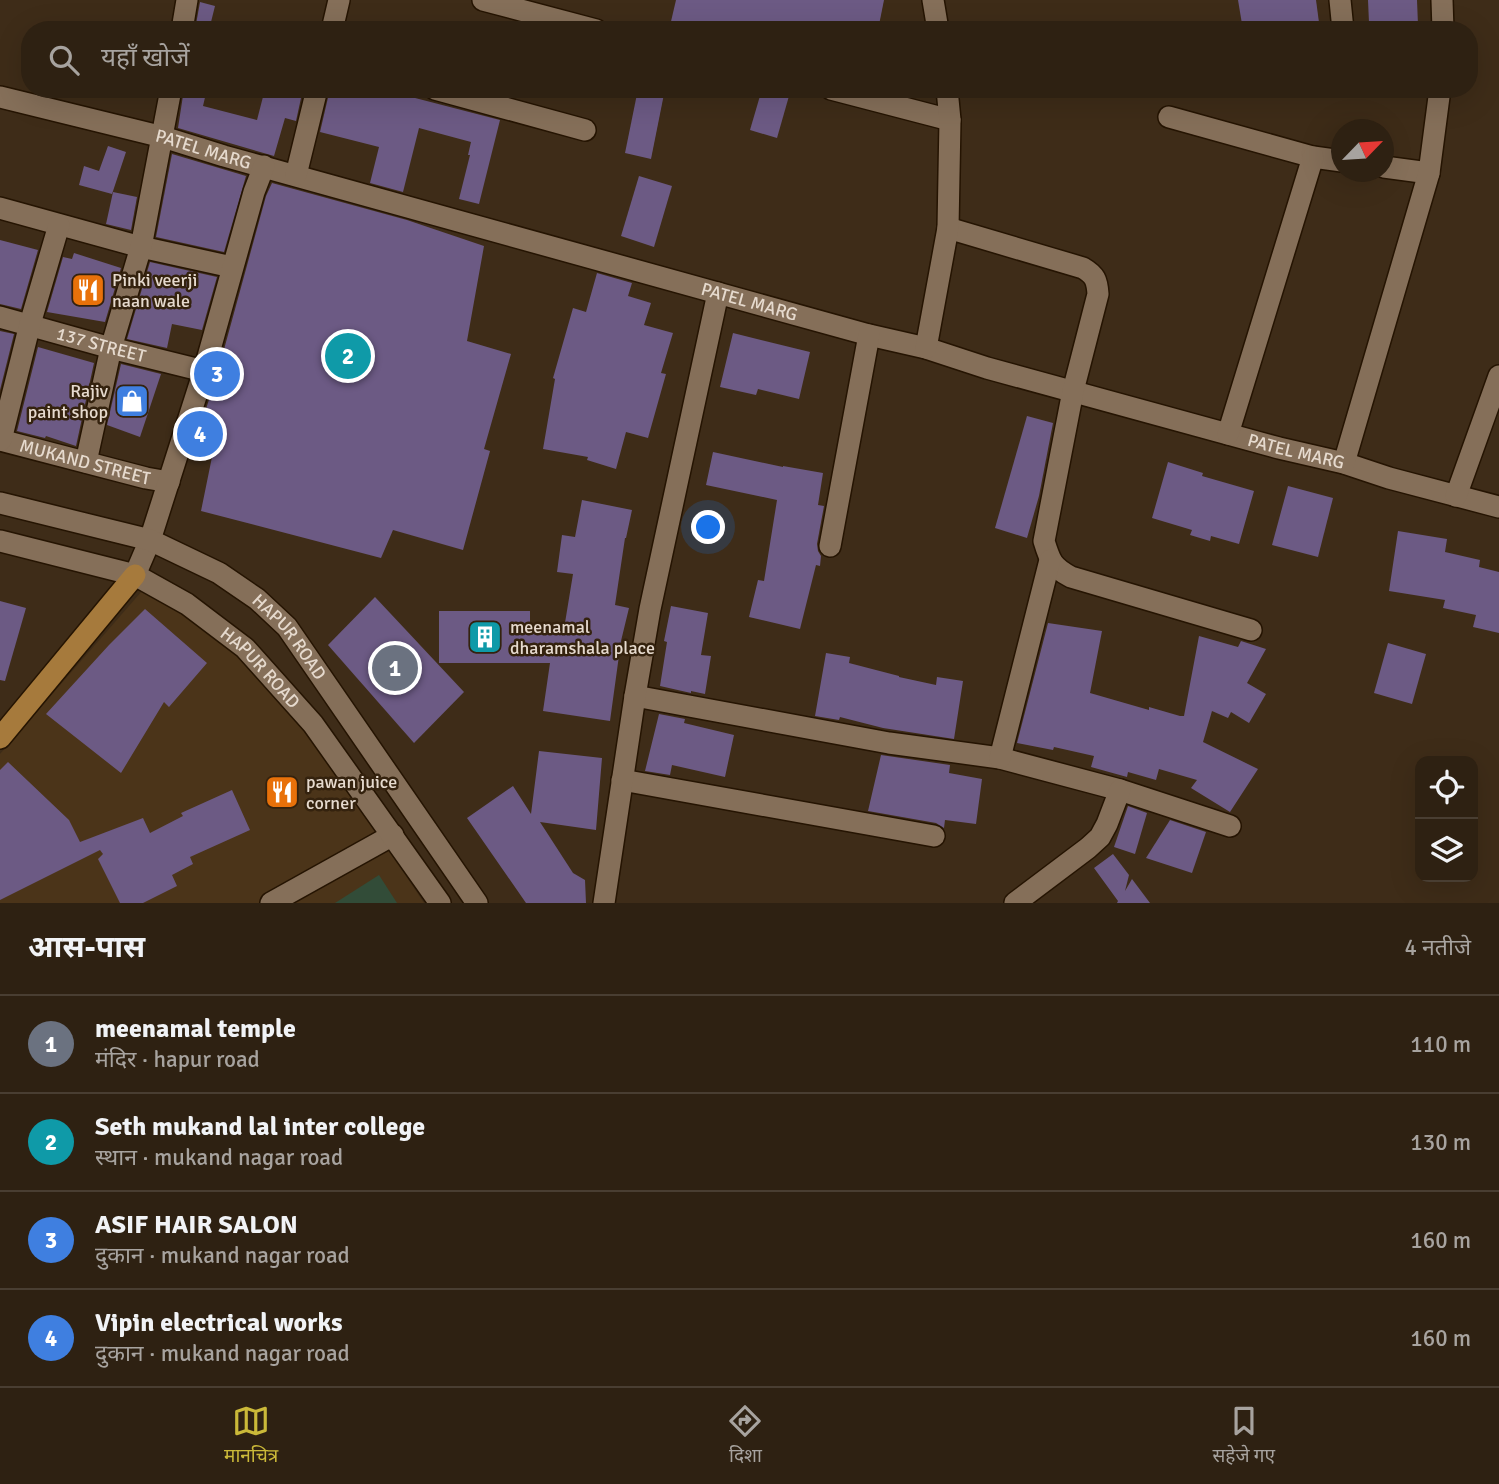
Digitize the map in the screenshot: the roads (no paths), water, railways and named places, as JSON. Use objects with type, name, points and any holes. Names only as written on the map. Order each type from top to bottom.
[{"type":"main road","points":[[2,733],[135,575]]},
{"type":"street","points":[[184,21],[187,0]]},
{"type":"street","points":[[334,21],[339,0]]},
{"type":"street","points":[[483,0],[562,21]]},
{"type":"street","points":[[933,0],[936,21]]},
{"type":"street","points":[[1340,0],[1342,21]]},
{"type":"street","points":[[1442,0],[1443,21]]},
{"type":"street","name":"PATEL MARG","points":[[0,97],[163,136],[224,156],[869,335],[926,348],[987,368],[1499,507]]},
{"type":"street","points":[[86,462],[111,348],[141,247],[170,98]]},
{"type":"street","points":[[296,175],[315,98]]},
{"type":"street","points":[[468,98],[585,130]]},
{"type":"street","points":[[866,98],[950,120]]},
{"type":"street","points":[[926,348],[948,228],[950,120],[948,98]]},
{"type":"street","points":[[1344,463],[1429,173],[1439,98]]},
{"type":"street","points":[[1169,117],[1313,157],[1331,159]]},
{"type":"street","points":[[1228,434],[1313,157]]},
{"type":"street","points":[[135,575],[169,482],[264,166]]},
{"type":"street","points":[[1394,168],[1429,173]]},
{"type":"street","points":[[0,208],[141,247],[232,267]]},
{"type":"street","points":[[1,440],[30,324],[59,225]]},
{"type":"street","points":[[948,228],[1083,268],[1098,281],[1098,294],[1073,391],[1044,541],[1050,560],[1058,570],[1071,577],[1251,630]]},
{"type":"street","points":[[604,903],[650,609],[718,293]]},
{"type":"street","name":"137 STREET","points":[[0,317],[204,371]]},
{"type":"street","points":[[830,546],[869,335]]},
{"type":"street","points":[[1456,496],[1499,376]]},
{"type":"street","name":"MUKAND STREET","points":[[1,440],[169,482]]},
{"type":"street","name":"HAPUR ROAD","points":[[0,503],[150,540],[219,573],[257,599],[287,627],[477,903]]},
{"type":"street","name":"HAPUR ROAD","points":[[0,541],[135,575],[187,604],[245,648],[313,724],[440,903]]},
{"type":"street","points":[[1000,758],[1050,560]]},
{"type":"street","points":[[635,696],[890,743],[1000,758],[1119,790],[1230,826]]},
{"type":"street","points":[[622,780],[934,836]]},
{"type":"street","points":[[1015,903],[1100,837],[1119,790]]},
{"type":"street","points":[[271,903],[393,835]]},
{"type":"place","name":"Pinki veerji naan wale","points":[[88,290]]},
{"type":"place","name":"Seth mukand lal inter college","points":[[348,356]]},
{"type":"place","name":"ASIF HAIR SALON","points":[[217,374]]},
{"type":"place","name":"Rajiv paint shop","points":[[132,401]]},
{"type":"place","name":"Vipin electrical works","points":[[200,434]]},
{"type":"place","name":"meenamal dharamshala place","points":[[485,637]]},
{"type":"place","name":"meenamal temple","points":[[395,668]]},
{"type":"place","name":"pawan juice corner","points":[[282,792]]}]
